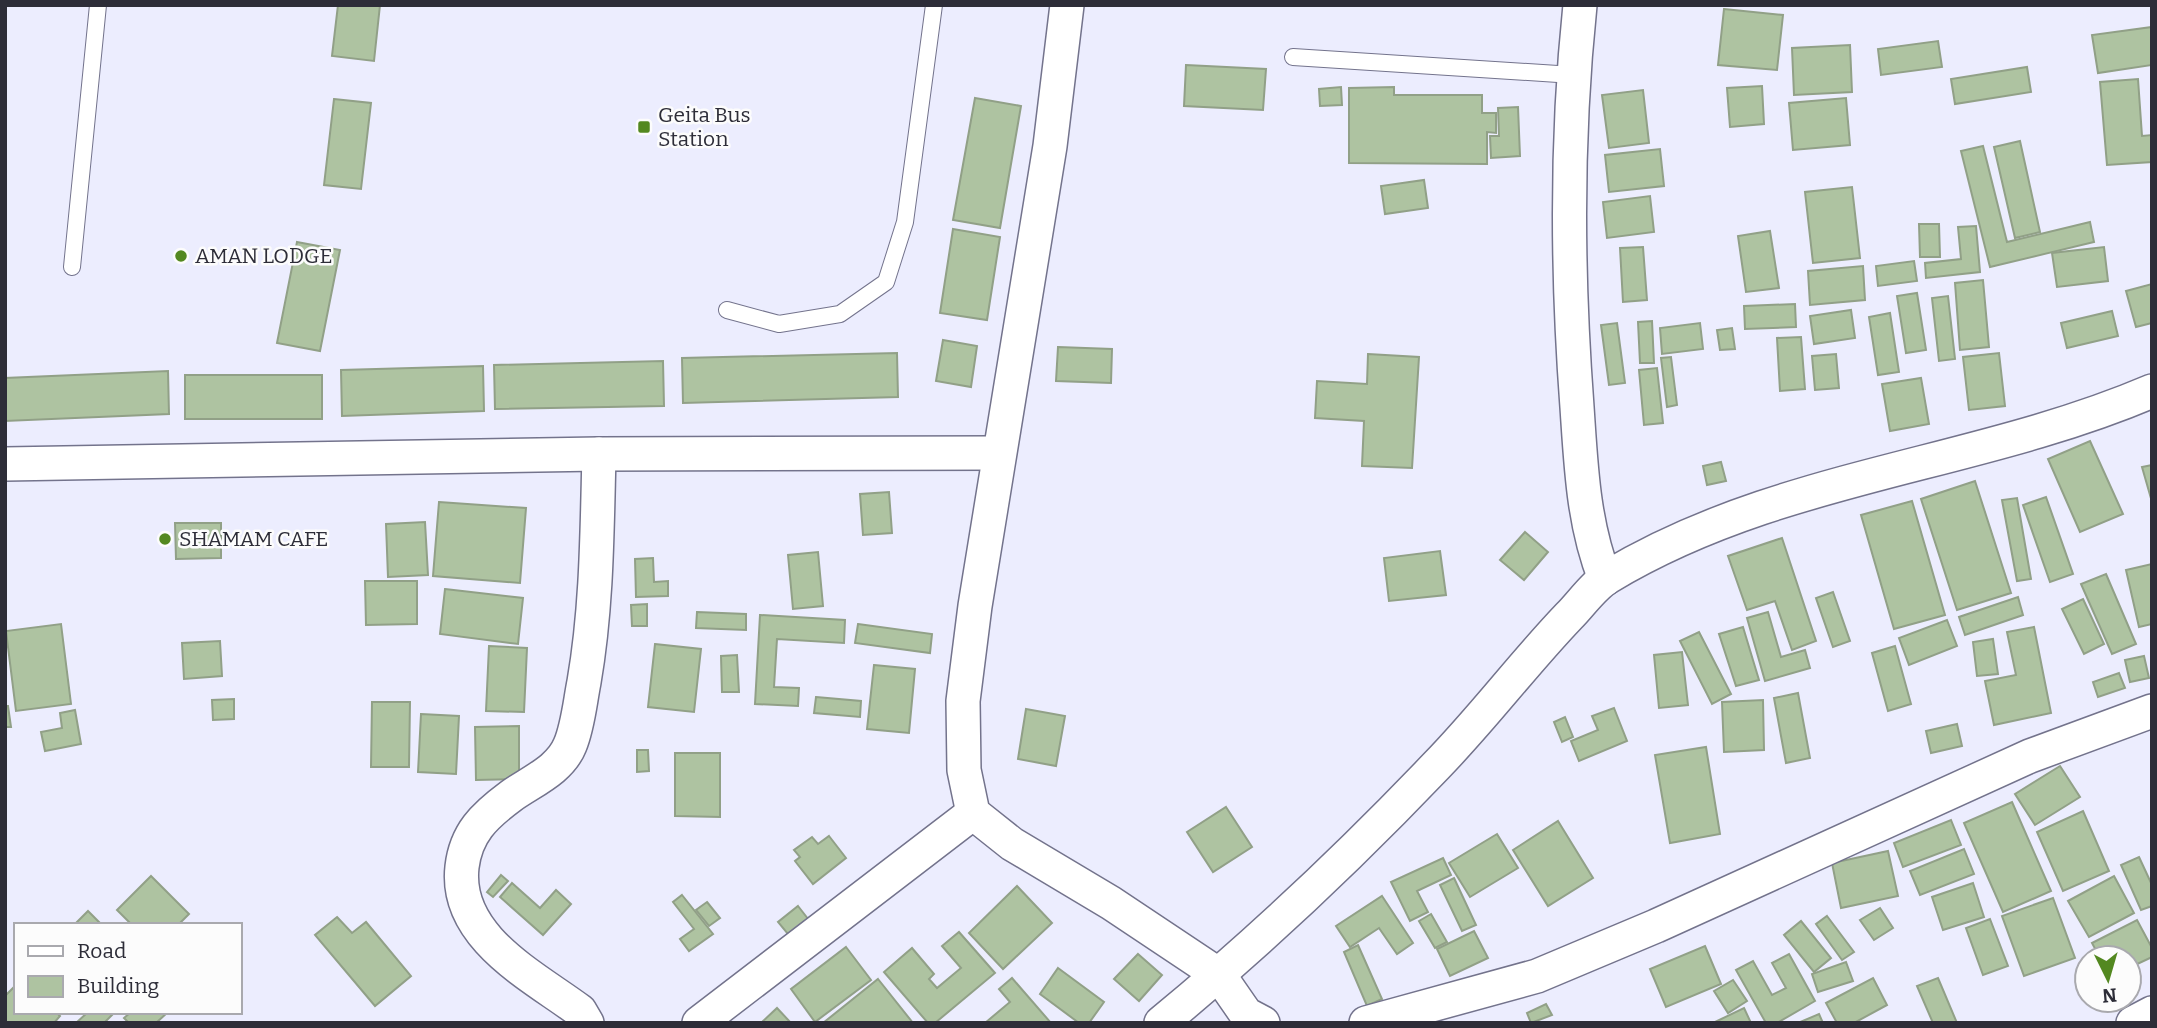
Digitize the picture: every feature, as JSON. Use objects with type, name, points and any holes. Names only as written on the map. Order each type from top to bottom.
[{"type":"street","points":[[1067,5],[1050,146],[999,453],[962,701],[964,770],[973,813],[1012,844],[1111,902],[1219,975],[1246,1014],[1263,1023]]},
{"type":"street","points":[[1580,5],[1573,75],[1572,345],[1584,499],[1591,544],[1605,579]]},
{"type":"street","points":[[1161,1023],[1219,975],[1438,765],[1522,665],[1605,579],[1717,522],[1780,500],[2091,417],[2152,391]]},
{"type":"street","points":[[5,464],[599,454],[999,453]]},
{"type":"street","points":[[587,1023],[580,1011],[493,946],[464,903],[460,883],[469,837],[481,820],[546,774],[570,747],[579,711],[595,603],[599,454]]},
{"type":"street","points":[[1366,1023],[1536,976],[1656,926],[2030,756],[2152,711]]},
{"type":"street","points":[[699,1023],[973,813]]},
{"type":"street","points":[[2133,1023],[2152,1013]]},
{"type":"lane","points":[[72,267],[98,5]]},
{"type":"lane","points":[[727,310],[779,324],[841,314],[886,282],[905,222],[934,5]]},
{"type":"lane","points":[[1293,57],[1573,75]]},
{"type":"building","points":[[338,5],[380,5],[374,61],[332,56]]},
{"type":"building","points":[[1724,9],[1783,15],[1777,70],[1718,65]]},
{"type":"building","points":[[2152,27],[2152,65],[2098,73],[2092,35]]},
{"type":"building","points":[[1938,41],[1942,67],[1881,75],[1878,49]]},
{"type":"building","points":[[1850,45],[1852,92],[1794,95],[1792,48]]},
{"type":"building","points":[[1186,65],[1266,69],[1263,110],[1184,106]]},
{"type":"building","points":[[2027,67],[2031,92],[1955,104],[1951,79]]},
{"type":"building","points":[[2138,79],[2142,136],[2152,135],[2152,162],[2107,165],[2100,82]]},
{"type":"building","points":[[1762,86],[1764,124],[1730,127],[1727,88]]},
{"type":"building","points":[[1341,87],[1342,105],[1320,106],[1319,89]]},
{"type":"building","points":[[1394,87],[1394,95],[1482,95],[1482,113],[1496,113],[1496,133],[1487,132],[1487,164],[1349,163],[1349,88]]},
{"type":"building","points":[[1643,90],[1649,143],[1609,148],[1602,95]]},
{"type":"building","points":[[975,98],[1021,106],[1000,228],[953,220]]},
{"type":"building","points":[[1846,98],[1850,145],[1793,150],[1789,103]]},
{"type":"building","points":[[334,99],[371,103],[361,189],[324,185]]},
{"type":"building","points":[[1518,107],[1520,156],[1491,158],[1490,136],[1499,136],[1498,108]]},
{"type":"building","points":[[2020,141],[2040,232],[2015,238],[1994,147]]},
{"type":"building","points":[[1983,146],[2007,242],[2090,222],[2094,242],[1990,267],[1961,151]]},
{"type":"building","points":[[1660,149],[1664,186],[1609,192],[1605,155]]},
{"type":"building","points":[[1424,180],[1428,208],[1385,214],[1381,186]]},
{"type":"building","points":[[1852,187],[1860,258],[1813,263],[1805,192]]},
{"type":"building","points":[[1650,196],[1654,232],[1607,238],[1603,202]]},
{"type":"building","points":[[1919,224],[1939,224],[1940,257],[1920,257]]},
{"type":"building","points":[[1976,226],[1980,272],[1926,278],[1925,263],[1961,259],[1958,227]]},
{"type":"building","points":[[953,229],[1000,237],[987,320],[940,313]]},
{"type":"building","points":[[1770,231],[1779,288],[1746,292],[1738,236]]},
{"type":"building","points":[[297,242],[340,250],[320,351],[277,343]]},
{"type":"building","points":[[1643,247],[1647,300],[1623,302],[1620,248]]},
{"type":"building","points":[[2104,247],[2108,281],[2057,287],[2052,253]]},
{"type":"building","points":[[1914,261],[1917,281],[1878,286],[1876,266]]},
{"type":"building","points":[[1863,266],[1865,300],[1810,305],[1808,271]]},
{"type":"building","points":[[1983,280],[1989,347],[1960,350],[1955,283]]},
{"type":"building","points":[[2152,284],[2152,323],[2136,327],[2126,291]]},
{"type":"building","points":[[1917,293],[1926,350],[1906,353],[1897,296]]},
{"type":"building","points":[[1948,296],[1955,359],[1939,361],[1932,298]]},
{"type":"building","points":[[1795,304],[1796,327],[1745,329],[1744,306]]},
{"type":"building","points":[[1851,310],[1855,338],[1814,344],[1810,316]]},
{"type":"building","points":[[2112,311],[2118,336],[2067,348],[2061,323]]},
{"type":"building","points":[[1890,313],[1899,372],[1878,375],[1869,317]]},
{"type":"building","points":[[1652,321],[1654,363],[1640,363],[1638,322]]},
{"type":"building","points":[[1617,323],[1625,383],[1609,385],[1601,325]]},
{"type":"building","points":[[1700,323],[1703,349],[1662,354],[1660,328]]},
{"type":"building","points":[[1732,328],[1735,349],[1720,350],[1717,330]]},
{"type":"building","points":[[1801,337],[1805,389],[1780,391],[1777,338]]},
{"type":"building","points":[[943,340],[977,346],[971,387],[936,381]]},
{"type":"building","points":[[1058,347],[1112,349],[1111,383],[1056,381]]},
{"type":"building","points":[[897,353],[898,397],[683,403],[682,358]]},
{"type":"building","points":[[1999,353],[2005,406],[1969,410],[1963,357]]},
{"type":"building","points":[[1368,354],[1419,357],[1412,468],[1362,466],[1364,421],[1315,418],[1317,381],[1367,384]]},
{"type":"building","points":[[1836,354],[1839,388],[1815,390],[1812,356]]},
{"type":"building","points":[[1671,357],[1677,405],[1667,407],[1661,358]]},
{"type":"building","points":[[663,361],[664,406],[495,409],[494,365]]},
{"type":"building","points":[[483,366],[484,411],[342,416],[341,370]]},
{"type":"building","points":[[1657,368],[1663,423],[1644,425],[1639,370]]},
{"type":"building","points":[[168,371],[169,414],[5,421],[5,378]]},
{"type":"building","points":[[185,375],[322,375],[322,419],[185,419]]},
{"type":"building","points":[[1921,378],[1929,424],[1890,431],[1882,384]]},
{"type":"building","points":[[2090,441],[2123,514],[2080,532],[2048,459]]},
{"type":"building","points":[[1721,462],[1726,481],[1707,485],[1703,466]]},
{"type":"building","points":[[2152,465],[2152,502],[2142,467]]},
{"type":"building","points":[[1975,481],[2011,593],[1957,610],[1921,499]]},
{"type":"building","points":[[889,492],[892,533],[863,535],[860,494]]},
{"type":"building","points":[[2046,497],[2073,574],[2050,582],[2023,505]]},
{"type":"building","points":[[2017,498],[2031,579],[2017,581],[2002,500]]},
{"type":"building","points":[[1912,501],[1945,615],[1894,629],[1861,515]]},
{"type":"building","points":[[439,502],[526,508],[520,583],[433,576]]},
{"type":"building","points":[[425,522],[428,575],[388,577],[386,524]]},
{"type":"building","points":[[175,523],[221,523],[221,558],[176,559]]},
{"type":"building","points":[[1525,532],[1548,552],[1524,580],[1500,560]]},
{"type":"building","points":[[1782,538],[1816,641],[1792,650],[1775,601],[1747,610],[1728,556]]},
{"type":"building","points":[[1440,551],[1446,595],[1389,601],[1384,558]]},
{"type":"building","points":[[818,552],[823,606],[793,609],[788,555]]},
{"type":"building","points":[[653,558],[654,582],[668,581],[668,596],[636,597],[635,559]]},
{"type":"building","points":[[2152,564],[2152,624],[2139,627],[2126,570]]},
{"type":"building","points":[[2106,574],[2136,644],[2112,654],[2081,584]]},
{"type":"building","points":[[365,581],[417,581],[417,624],[366,625]]},
{"type":"building","points":[[445,589],[523,598],[518,644],[440,634]]},
{"type":"building","points":[[1833,592],[1850,641],[1833,647],[1816,598]]},
{"type":"building","points":[[2018,597],[2023,615],[1965,635],[1959,617]]},
{"type":"building","points":[[2083,599],[2104,644],[2084,654],[2062,609]]},
{"type":"building","points":[[647,604],[647,626],[632,626],[631,605]]},
{"type":"building","points":[[697,612],[746,614],[746,630],[696,628]]},
{"type":"building","points":[[1768,612],[1781,657],[1805,650],[1810,668],[1765,681],[1747,618]]},
{"type":"building","points":[[760,615],[845,620],[844,643],[777,639],[774,687],[799,688],[798,706],[755,704]]},
{"type":"building","points":[[1947,620],[1957,646],[1909,665],[1899,638]]},
{"type":"building","points":[[61,624],[71,704],[16,711],[6,631]]},
{"type":"building","points":[[858,624],[932,634],[930,653],[855,643]]},
{"type":"building","points":[[1743,627],[1759,680],[1736,686],[1719,634]]},
{"type":"building","points":[[2034,627],[2051,713],[1994,725],[1985,681],[2016,675],[2007,632]]},
{"type":"building","points":[[1699,632],[1731,694],[1712,704],[1680,641]]},
{"type":"building","points":[[1993,639],[1998,674],[1977,676],[1973,642]]},
{"type":"building","points":[[220,641],[222,676],[184,679],[182,643]]},
{"type":"building","points":[[655,644],[701,649],[694,712],[648,707]]},
{"type":"building","points":[[489,646],[527,648],[524,712],[486,711]]},
{"type":"building","points":[[1895,646],[1911,704],[1888,711],[1872,653]]},
{"type":"building","points":[[1682,652],[1688,705],[1659,708],[1654,655]]},
{"type":"building","points":[[737,655],[739,692],[722,692],[721,656]]},
{"type":"building","points":[[2144,656],[2149,678],[2130,682],[2125,660]]},
{"type":"building","points":[[874,665],[915,669],[909,733],[867,729]]},
{"type":"building","points":[[2119,673],[2125,688],[2098,697],[2093,682]]},
{"type":"building","points":[[1798,693],[1810,758],[1786,763],[1774,698]]},
{"type":"building","points":[[816,697],[861,701],[860,717],[814,713]]},
{"type":"building","points":[[234,699],[234,719],[213,720],[212,700]]},
{"type":"building","points":[[1763,700],[1764,750],[1724,752],[1722,702]]},
{"type":"building","points":[[372,702],[410,702],[409,767],[371,767]]},
{"type":"building","points":[[5,706],[8,706],[11,727],[5,727]]},
{"type":"building","points":[[1614,708],[1627,741],[1579,761],[1571,741],[1598,730],[1592,716]]},
{"type":"building","points":[[1026,709],[1065,716],[1056,766],[1018,759]]},
{"type":"building","points":[[75,710],[81,744],[45,751],[41,732],[62,728],[60,713]]},
{"type":"building","points":[[421,714],[459,716],[456,774],[418,772]]},
{"type":"building","points":[[1565,717],[1573,737],[1562,742],[1554,722]]},
{"type":"building","points":[[1957,724],[1962,746],[1931,753],[1926,731]]},
{"type":"building","points":[[519,726],[519,779],[476,780],[475,727]]},
{"type":"building","points":[[1706,747],[1720,834],[1670,843],[1655,755]]},
{"type":"building","points":[[637,750],[648,750],[649,771],[637,772]]},
{"type":"building","points":[[675,753],[720,753],[720,817],[675,816]]},
{"type":"building","points":[[2060,766],[2080,797],[2035,825],[2015,794]]},
{"type":"building","points":[[2012,802],[2051,891],[2003,912],[1964,823]]},
{"type":"building","points":[[1226,807],[1252,847],[1213,872],[1187,832]]},
{"type":"building","points":[[2083,811],[2109,871],[2063,891],[2037,832]]},
{"type":"building","points":[[1951,820],[1961,845],[1903,867],[1894,843]]},
{"type":"building","points":[[1558,821],[1593,878],[1548,906],[1513,850]]},
{"type":"building","points":[[1497,834],[1518,868],[1470,897],[1449,863]]},
{"type":"building","points":[[829,836],[846,858],[813,884],[795,861],[800,857],[794,850],[812,837],[818,844]]},
{"type":"building","points":[[1964,849],[1974,874],[1920,895],[1910,871]]},
{"type":"building","points":[[1888,851],[1898,896],[1841,908],[1832,863]]},
{"type":"building","points":[[2139,857],[2152,885],[2152,906],[2141,910],[2121,865]]},
{"type":"building","points":[[1443,858],[1451,875],[1417,891],[1428,912],[1410,921],[1391,882]]},
{"type":"building","points":[[501,875],[508,881],[493,897],[487,892]]},
{"type":"building","points":[[151,876],[189,914],[180,923],[130,923],[117,910]]},
{"type":"building","points":[[2114,876],[2134,913],[2089,937],[2068,901]]},
{"type":"building","points":[[1454,878],[1476,925],[1462,931],[1440,885]]},
{"type":"building","points":[[512,883],[540,908],[556,890],[571,904],[543,935],[500,897]]},
{"type":"building","points":[[1973,883],[1984,917],[1943,930],[1932,897]]},
{"type":"building","points":[[1017,886],[1052,923],[1003,969],[969,933]]},
{"type":"building","points":[[682,895],[713,934],[689,951],[680,939],[694,929],[673,902]]},
{"type":"building","points":[[1382,896],[1413,943],[1397,954],[1379,928],[1350,947],[1336,926]]},
{"type":"building","points":[[2053,898],[2073,959],[2024,976],[2002,916]]},
{"type":"building","points":[[707,902],[720,918],[709,926],[696,910]]},
{"type":"building","points":[[798,906],[812,924],[792,939],[778,922]]},
{"type":"building","points":[[1880,908],[1893,928],[1874,940],[1860,920]]},
{"type":"building","points":[[88,911],[100,923],[76,923]]},
{"type":"building","points":[[1431,914],[1447,942],[1435,948],[1419,921]]},
{"type":"building","points":[[1827,916],[1854,952],[1842,960],[1816,924]]},
{"type":"building","points":[[337,917],[352,933],[366,922],[411,976],[375,1006],[315,935]]},
{"type":"building","points":[[1990,919],[2008,966],[1983,975],[1966,928]]},
{"type":"building","points":[[2137,920],[2152,948],[2152,957],[2143,961],[2143,944],[2092,943]]},
{"type":"building","points":[[1801,921],[1831,958],[1814,972],[1784,935]]},
{"type":"building","points":[[1474,931],[1488,958],[1450,976],[1437,949]]},
{"type":"building","points":[[959,932],[995,973],[935,1023],[928,1023],[884,972],[912,948],[934,974],[929,979],[937,988],[961,968],[942,946]]},
{"type":"building","points":[[1358,945],[1382,999],[1367,1006],[1344,952]]},
{"type":"building","points":[[1705,946],[1721,984],[1666,1007],[1650,969]]},
{"type":"building","points":[[846,947],[871,980],[815,1022],[791,989]]},
{"type":"building","points":[[1138,954],[1162,975],[1139,1001],[1114,979]]},
{"type":"building","points":[[1789,954],[1815,1001],[1777,1023],[1766,1023],[1736,970],[1753,961],[1772,995],[1786,988],[1772,963]]},
{"type":"building","points":[[1846,962],[1853,981],[1818,992],[1812,974]]},
{"type":"building","points":[[1058,968],[1104,1002],[1089,1023],[1079,1023],[1040,994]]},
{"type":"building","points":[[1012,978],[1051,1023],[985,1023],[1010,1002],[999,989]]},
{"type":"building","points":[[1873,978],[1887,1005],[1854,1023],[1837,1023],[1826,1003]]},
{"type":"building","points":[[1938,978],[1957,1023],[1933,1023],[1917,986]]},
{"type":"building","points":[[878,979],[913,1023],[823,1023]]},
{"type":"building","points":[[1733,980],[1747,1001],[1728,1013],[1714,991]]},
{"type":"building","points":[[14,987],[14,1014],[60,1016],[54,1023],[5,1023],[5,996]]},
{"type":"building","points":[[1546,1004],[1552,1015],[1531,1023],[1527,1013]]},
{"type":"building","points":[[777,1008],[791,1023],[761,1023]]},
{"type":"building","points":[[1744,1008],[1751,1023],[1713,1023]]},
{"type":"building","points":[[86,1014],[113,1014],[104,1023],[76,1023]]},
{"type":"building","points":[[129,1014],[166,1014],[156,1023],[129,1023],[124,1018]]},
{"type":"building","points":[[1819,1014],[1823,1023],[1798,1023]]},
{"type":"place","name":"Geita Bus Station","points":[[644,127]]},
{"type":"place","name":"AMAN LODGE","points":[[181,256]]},
{"type":"place","name":"SHAMAM CAFE","points":[[165,539]]}]
